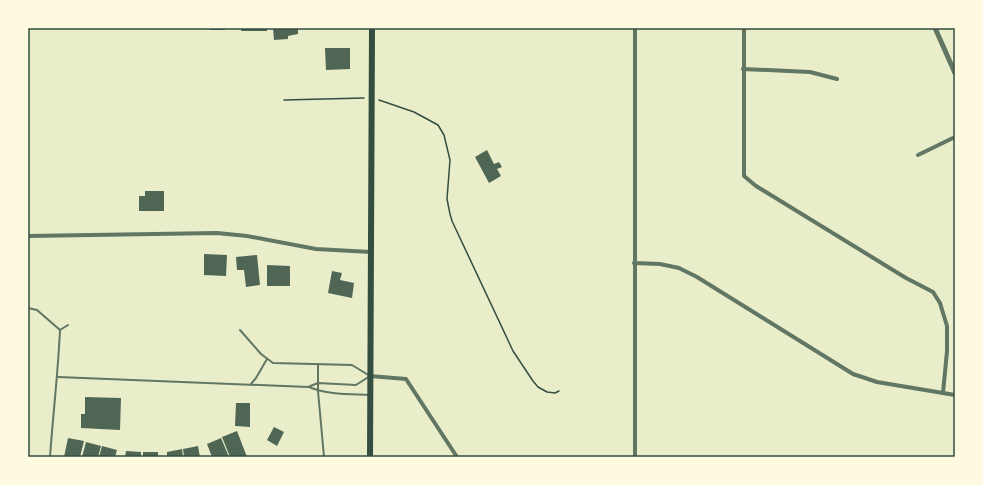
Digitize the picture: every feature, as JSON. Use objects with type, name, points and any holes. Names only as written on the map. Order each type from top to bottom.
[{"type":"main road","points":[[370,457],[372,28]]},
{"type":"street","points":[[635,28],[635,457]]},
{"type":"street","points":[[744,28],[744,176],[756,186],[906,278],[933,292],[940,302],[947,326],[947,351],[942,393]]},
{"type":"street","points":[[935,28],[955,73]]},
{"type":"street","points":[[743,69],[810,72],[837,79]]},
{"type":"street","points":[[918,155],[955,137]]},
{"type":"street","points":[[28,236],[217,233],[247,236],[330,251],[371,252]]},
{"type":"street","points":[[634,263],[660,264],[679,268],[697,277],[853,374],[877,382],[955,395]]},
{"type":"street","points":[[370,376],[406,378],[457,457]]},
{"type":"lane","points":[[28,308],[37,310],[60,330]]},
{"type":"lane","points":[[60,330],[68,325]]},
{"type":"lane","points":[[50,457],[55,390],[58,377],[60,330]]},
{"type":"lane","points":[[240,330],[261,354],[273,362],[352,365],[370,376],[356,385],[318,383],[308,387]]},
{"type":"lane","points":[[251,384],[267,359]]},
{"type":"lane","points":[[318,364],[318,391],[324,457]]},
{"type":"lane","points":[[58,377],[308,387],[318,391],[330,393],[370,395]]},
{"type":"path","points":[[284,100],[364,98]]},
{"type":"path","points":[[378,99],[414,112],[441,128],[450,160],[447,199],[452,221],[513,351],[538,387],[547,392],[555,393],[560,391]]},
{"type":"building","points":[[210,28],[225,28],[225,30],[210,30]]},
{"type":"building","points":[[241,28],[267,28],[267,31],[241,31]]},
{"type":"building","points":[[273,28],[298,28],[298,34],[288,36],[288,39],[274,40]]},
{"type":"building","points":[[325,48],[350,48],[350,69],[326,70]]},
{"type":"building","points":[[487,150],[494,164],[499,162],[502,167],[497,169],[501,176],[489,183],[475,157]]},
{"type":"building","points":[[145,191],[164,191],[164,211],[139,211],[139,196],[145,196]]},
{"type":"building","points":[[204,254],[227,255],[226,276],[204,275]]},
{"type":"building","points":[[257,255],[260,285],[246,287],[244,270],[237,270],[236,257]]},
{"type":"building","points":[[267,265],[290,266],[290,286],[267,286]]},
{"type":"building","points":[[332,271],[342,273],[340,280],[354,283],[352,298],[328,293]]},
{"type":"building","points":[[85,397],[121,398],[120,430],[81,428],[81,414],[85,414]]},
{"type":"building","points":[[236,403],[250,403],[250,427],[235,426]]},
{"type":"building","points":[[274,427],[284,432],[277,446],[267,440]]},
{"type":"building","points":[[237,431],[247,457],[230,457],[222,437]]},
{"type":"building","points":[[68,438],[84,441],[80,457],[64,457]]},
{"type":"building","points":[[221,438],[229,457],[212,457],[207,444]]},
{"type":"building","points":[[86,442],[101,446],[98,457],[82,457]]},
{"type":"building","points":[[102,446],[117,450],[115,457],[99,457]]},
{"type":"building","points":[[198,446],[200,457],[184,457],[183,449]]},
{"type":"building","points":[[182,449],[183,457],[167,457],[167,452]]},
{"type":"building","points":[[126,451],[141,452],[141,457],[125,457]]},
{"type":"building","points":[[143,452],[158,452],[158,457],[143,457]]}]
